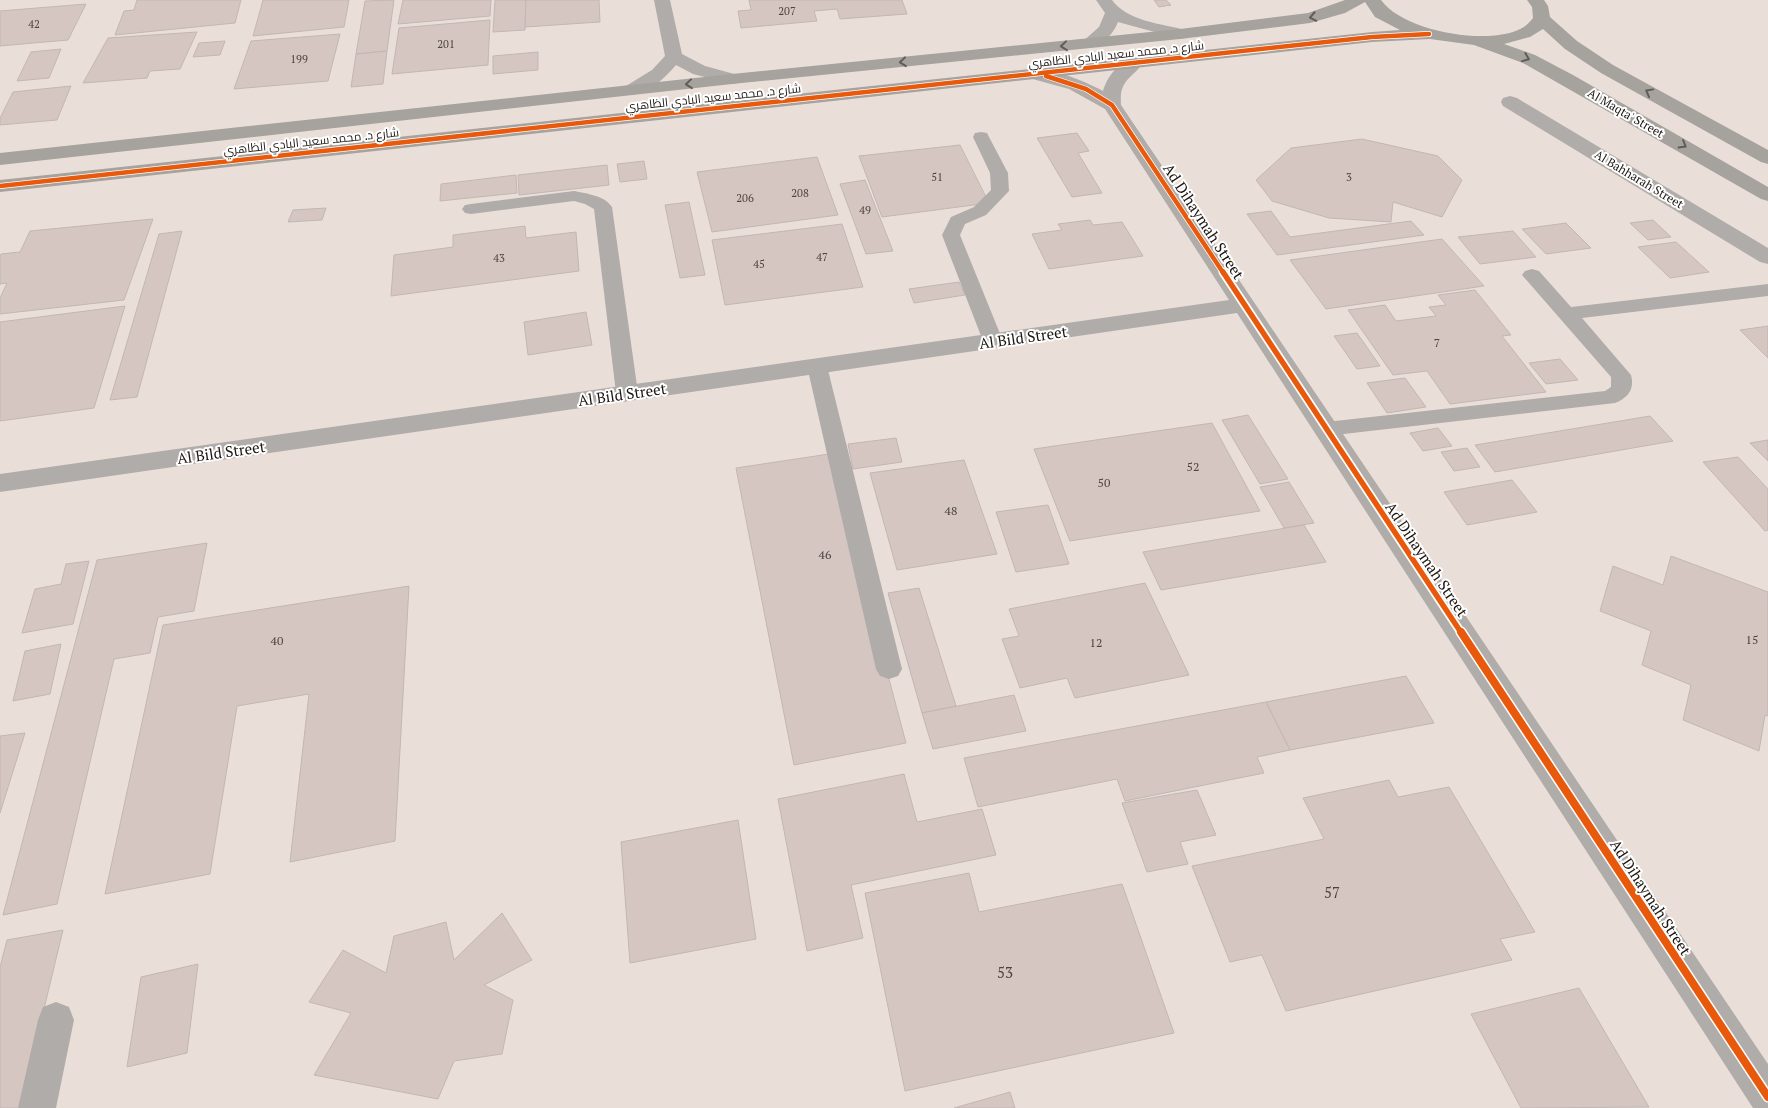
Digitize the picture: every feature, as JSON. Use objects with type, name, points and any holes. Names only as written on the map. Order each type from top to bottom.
[{"type":"street","points":[[662,0],[674,57]]},
{"type":"street","name":"شارع د. محمد سعيد البادي الظاهري","points":[[0,159],[633,90],[1180,34],[1310,18],[1339,10],[1358,0]]},
{"type":"street","points":[[1372,0],[1385,15],[1404,26],[1429,34],[1480,41],[1503,40],[1522,35],[1535,28],[1542,19],[1540,6],[1535,0]]},
{"type":"street","points":[[1090,43],[1107,29],[1108,7],[1144,25],[1180,34]]},
{"type":"street","name":"Al Maqta' Street","points":[[1542,19],[1571,45],[1607,69],[1768,158]]},
{"type":"street","name":"شارع د. محمد سعيد البادي الظاهري","points":[[0,186],[1372,37],[1429,34]]},
{"type":"street","name":"Al Maqta' Street","points":[[1480,41],[1529,59],[1567,78],[1768,195]]},
{"type":"street","points":[[674,57],[699,70],[732,80]]},
{"type":"street","points":[[633,90],[658,74],[674,57]]},
{"type":"street","points":[[1112,105],[1112,86],[1124,70],[1134,63]]},
{"type":"street","name":"Ad Dihaymah Street","points":[[1035,74],[1070,82],[1086,89],[1112,105],[1768,1097]]},
{"type":"street","points":[[592,95],[582,106],[583,114],[593,121]]},
{"type":"street","name":"Al Bahharah Street","points":[[1510,102],[1768,256]]},
{"type":"street","name":"Al Bild Street","points":[[0,483],[1244,305]]},
{"type":"street","points":[[37,1108],[56,1020]]},
{"type":"lane","points":[[981,136],[999,173],[1000,191],[980,211],[957,222],[951,235],[993,341]]},
{"type":"lane","points":[[471,209],[574,196],[591,200],[603,207],[627,393]]},
{"type":"lane","points":[[1326,430],[1608,398],[1616,395],[1622,390],[1624,383],[1621,375],[1532,275]]},
{"type":"lane","points":[[1566,314],[1768,290]]},
{"type":"lane","points":[[817,366],[889,669]]},
{"type":"building","points":[[137,0],[241,0],[235,23],[115,35],[124,11],[134,10]]},
{"type":"building","points":[[263,0],[349,0],[344,27],[253,36]]},
{"type":"building","points":[[394,0],[387,51],[356,54],[365,1]]},
{"type":"building","points":[[403,0],[491,0],[490,16],[398,24]]},
{"type":"building","points":[[495,0],[526,0],[525,30],[493,32]]},
{"type":"building","points":[[526,0],[599,0],[600,22],[525,27]]},
{"type":"building","points":[[749,0],[902,0],[907,14],[840,19],[837,9],[814,11],[817,21],[741,28],[738,11],[751,10]]},
{"type":"building","points":[[1154,0],[1166,0],[1171,5],[1159,7]]},
{"type":"building","points":[[86,4],[68,40],[0,46],[0,11]]},
{"type":"building","points":[[490,20],[488,65],[392,74],[399,28]]},
{"type":"building","points":[[197,32],[180,69],[150,71],[147,78],[83,83],[108,38]]},
{"type":"building","points":[[340,34],[328,81],[234,89],[251,41]]},
{"type":"building","points":[[225,41],[220,55],[193,57],[199,43]]},
{"type":"building","points":[[61,49],[49,78],[17,81],[31,52]]},
{"type":"building","points":[[387,51],[383,84],[351,87],[356,54]]},
{"type":"building","points":[[538,52],[538,70],[493,74],[493,56]]},
{"type":"building","points":[[71,86],[57,120],[0,125],[0,118],[13,92]]},
{"type":"building","points":[[1077,133],[1089,151],[1078,153],[1102,193],[1072,197],[1037,138]]},
{"type":"building","points":[[1362,139],[1438,156],[1462,180],[1442,217],[1393,202],[1391,222],[1329,218],[1272,201],[1256,180],[1291,148]]},
{"type":"building","points":[[960,145],[989,203],[882,217],[859,156]]},
{"type":"building","points":[[817,157],[838,215],[712,232],[697,172]]},
{"type":"building","points":[[644,161],[647,179],[620,182],[617,164]]},
{"type":"building","points":[[607,165],[609,185],[519,195],[518,175]]},
{"type":"building","points":[[516,175],[517,193],[440,201],[441,184]]},
{"type":"building","points":[[865,180],[893,251],[866,254],[840,184]]},
{"type":"building","points":[[689,202],[705,275],[680,278],[665,205]]},
{"type":"building","points":[[326,208],[322,220],[288,222],[293,210]]},
{"type":"building","points":[[1271,211],[1290,237],[1411,221],[1424,235],[1277,255],[1247,214]]},
{"type":"building","points":[[153,219],[124,300],[0,314],[0,298],[7,283],[0,284],[0,256],[1,254],[20,252],[30,231]]},
{"type":"building","points":[[1090,220],[1093,225],[1122,222],[1143,256],[1049,269],[1032,234],[1062,230],[1058,224]]},
{"type":"building","points":[[1653,220],[1671,237],[1648,240],[1630,223]]},
{"type":"building","points":[[1566,223],[1591,248],[1546,254],[1522,229]]},
{"type":"building","points":[[842,224],[863,287],[725,305],[712,240]]},
{"type":"building","points":[[525,226],[526,238],[576,232],[579,271],[391,296],[394,255],[453,247],[453,235]]},
{"type":"building","points":[[182,231],[137,397],[110,400],[159,234]]},
{"type":"building","points":[[1513,231],[1536,257],[1480,264],[1458,237]]},
{"type":"building","points":[[1442,239],[1484,286],[1326,309],[1290,260]]},
{"type":"building","points":[[1676,242],[1709,272],[1670,278],[1638,247]]},
{"type":"building","points":[[959,282],[965,295],[914,303],[909,289]]},
{"type":"building","points":[[1475,290],[1511,335],[1502,336],[1546,392],[1450,404],[1427,371],[1393,375],[1348,310],[1385,305],[1396,321],[1436,316],[1429,307],[1446,305],[1438,295]]},
{"type":"building","points":[[125,306],[94,408],[0,421],[0,322]]},
{"type":"building","points":[[586,312],[592,345],[528,355],[524,322]]},
{"type":"building","points":[[1768,326],[1768,358],[1740,330]]},
{"type":"building","points":[[1357,333],[1380,366],[1357,369],[1334,336]]},
{"type":"building","points":[[1560,359],[1578,380],[1546,384],[1529,363]]},
{"type":"building","points":[[1405,378],[1426,407],[1387,413],[1367,383]]},
{"type":"building","points":[[1248,415],[1288,479],[1260,484],[1222,420]]},
{"type":"building","points":[[1650,416],[1673,441],[1495,472],[1475,445]]},
{"type":"building","points":[[1212,423],[1260,511],[1070,541],[1034,449]]},
{"type":"building","points":[[1438,428],[1452,446],[1423,451],[1410,433]]},
{"type":"building","points":[[896,438],[902,462],[853,469],[848,444]]},
{"type":"building","points":[[1768,440],[1768,461],[1750,443]]},
{"type":"building","points":[[1467,448],[1480,467],[1454,471],[1441,452]]},
{"type":"building","points":[[829,454],[906,743],[794,765],[736,468]]},
{"type":"building","points":[[1738,457],[1768,489],[1768,530],[1765,531],[1703,462]]},
{"type":"building","points":[[964,460],[997,554],[897,570],[870,473]]},
{"type":"building","points":[[1512,480],[1537,512],[1467,525],[1444,492]]},
{"type":"building","points":[[1289,482],[1314,523],[1284,528],[1260,487]]},
{"type":"building","points":[[1048,505],[1069,564],[1016,572],[996,512]]},
{"type":"building","points":[[1304,525],[1326,562],[1161,590],[1143,552]]},
{"type":"building","points":[[207,543],[194,611],[158,617],[150,653],[114,659],[57,904],[3,915],[97,560]]},
{"type":"building","points":[[1671,556],[1768,592],[1768,716],[1765,715],[1759,751],[1683,720],[1691,685],[1642,665],[1651,631],[1600,611],[1613,566],[1663,585]]},
{"type":"building","points":[[89,561],[73,624],[22,633],[35,589],[61,584],[66,564]]},
{"type":"building","points":[[1145,583],[1189,675],[1075,698],[1067,678],[1020,688],[1002,639],[1019,636],[1009,609]]},
{"type":"building","points":[[409,586],[395,841],[290,862],[309,694],[237,706],[210,874],[105,894],[163,625]]},
{"type":"building","points":[[919,588],[956,706],[922,713],[888,593]]},
{"type":"building","points":[[61,644],[50,694],[13,701],[25,651]]},
{"type":"building","points":[[1406,676],[1434,723],[1290,750],[1266,702]]},
{"type":"building","points":[[1014,695],[1026,731],[933,749],[922,713]]},
{"type":"building","points":[[1266,702],[1290,750],[1257,757],[1264,773],[1125,801],[1117,779],[978,807],[964,758]]},
{"type":"building","points":[[25,733],[0,813],[0,736]]},
{"type":"building","points":[[904,774],[917,822],[982,809],[996,855],[851,885],[863,938],[807,951],[778,799]]},
{"type":"building","points":[[1389,780],[1398,797],[1449,787],[1535,932],[1500,939],[1512,960],[1286,1011],[1262,955],[1230,962],[1192,866],[1324,839],[1303,798]]},
{"type":"building","points":[[1197,790],[1216,835],[1180,842],[1188,864],[1147,872],[1122,803]]},
{"type":"building","points":[[738,820],[756,939],[630,963],[621,842]]},
{"type":"building","points":[[969,873],[979,912],[1122,884],[1174,1033],[905,1091],[865,893]]},
{"type":"building","points":[[502,913],[532,960],[484,985],[513,1000],[502,1054],[454,1061],[438,1099],[314,1075],[351,1013],[309,1002],[343,950],[386,973],[394,936],[446,922],[454,960]]},
{"type":"building","points":[[63,930],[20,1108],[0,1108],[0,967],[7,940]]},
{"type":"building","points":[[198,964],[187,1053],[127,1067],[141,977]]},
{"type":"building","points":[[1579,988],[1649,1107],[1521,1108],[1471,1014]]},
{"type":"building","points":[[1010,1092],[1015,1108],[954,1108]]},
{"type":"cycle path","points":[[0,186],[1372,37],[1429,34]]},
{"type":"cycle path","points":[[1046,76],[1086,89],[1112,105],[1768,1097]]}]
